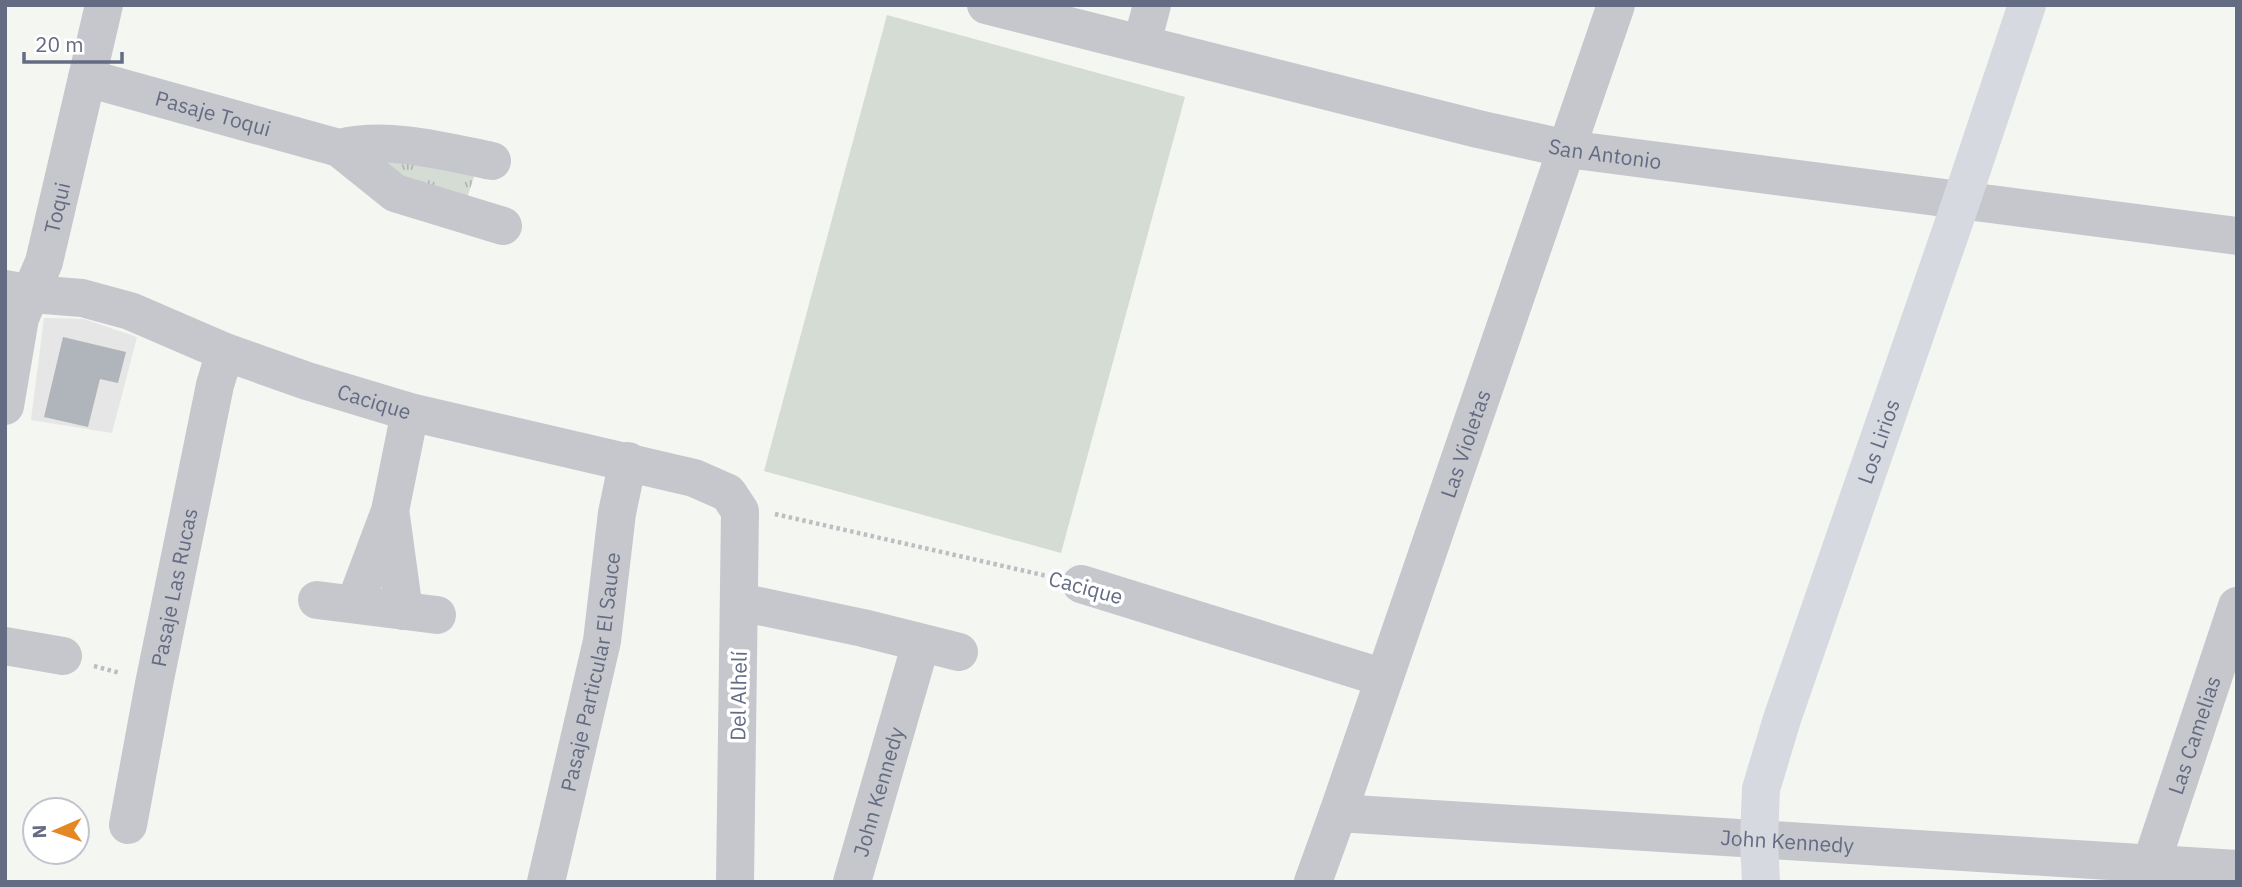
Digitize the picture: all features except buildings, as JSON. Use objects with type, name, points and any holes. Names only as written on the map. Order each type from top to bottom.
[{"type":"main road","name":"Los Lirios","points":[[1761,882],[1761,789],[1782,719],[1961,202],[2026,5]]},
{"type":"street","name":"Toqui","points":[[5,406],[20,318],[18,292],[44,262],[104,5]]},
{"type":"street","name":"San Antonio","points":[[986,5],[1465,126],[1567,149],[2237,236]]},
{"type":"street","points":[[1142,43],[1152,5]]},
{"type":"street","name":"Las Violetas","points":[[1312,882],[1616,5]]},
{"type":"street","name":"Pasaje Toqui","points":[[87,78],[339,148],[395,193],[490,222],[496,151],[358,143],[339,148]]},
{"type":"street","name":"Cacique","points":[[18,292],[82,298],[130,311],[225,352],[307,381],[410,412],[694,478],[728,493],[740,511]]},
{"type":"street","name":"Pasaje Las Rucas","points":[[128,825],[215,385],[225,352]]},
{"type":"street","points":[[355,604],[390,511],[410,412]]},
{"type":"street","name":"Pasaje Particular El Sauce","points":[[546,882],[602,641],[617,513],[628,461]]},
{"type":"street","points":[[317,600],[421,613],[390,511]]},
{"type":"street","name":"Del Alhelí","points":[[735,882],[740,511]]},
{"type":"street","name":"Cacique","points":[[1081,584],[1384,678]]},
{"type":"street","points":[[740,602],[959,652]]},
{"type":"street","name":"Las Camelias","points":[[2151,864],[2237,606]]},
{"type":"street","name":"John Kennedy","points":[[863,628],[904,699]]},
{"type":"street","name":"John Kennedy","points":[[852,882],[921,643]]},
{"type":"street","points":[[5,646],[63,656]]},
{"type":"street","name":"John Kennedy","points":[[1338,813],[2237,869]]},
{"type":"path","name":"Cacique","points":[[782,515],[1081,584]]},
{"type":"path","points":[[63,656],[154,684]]},
{"type":"shaded area","points":[[44,318],[84,319],[137,337],[112,433],[31,420]]},
{"type":"green space","points":[[887,15],[1185,97],[1061,553],[764,471]]},
{"type":"green space","points":[[377,156],[475,174],[466,201],[403,186]]}]
